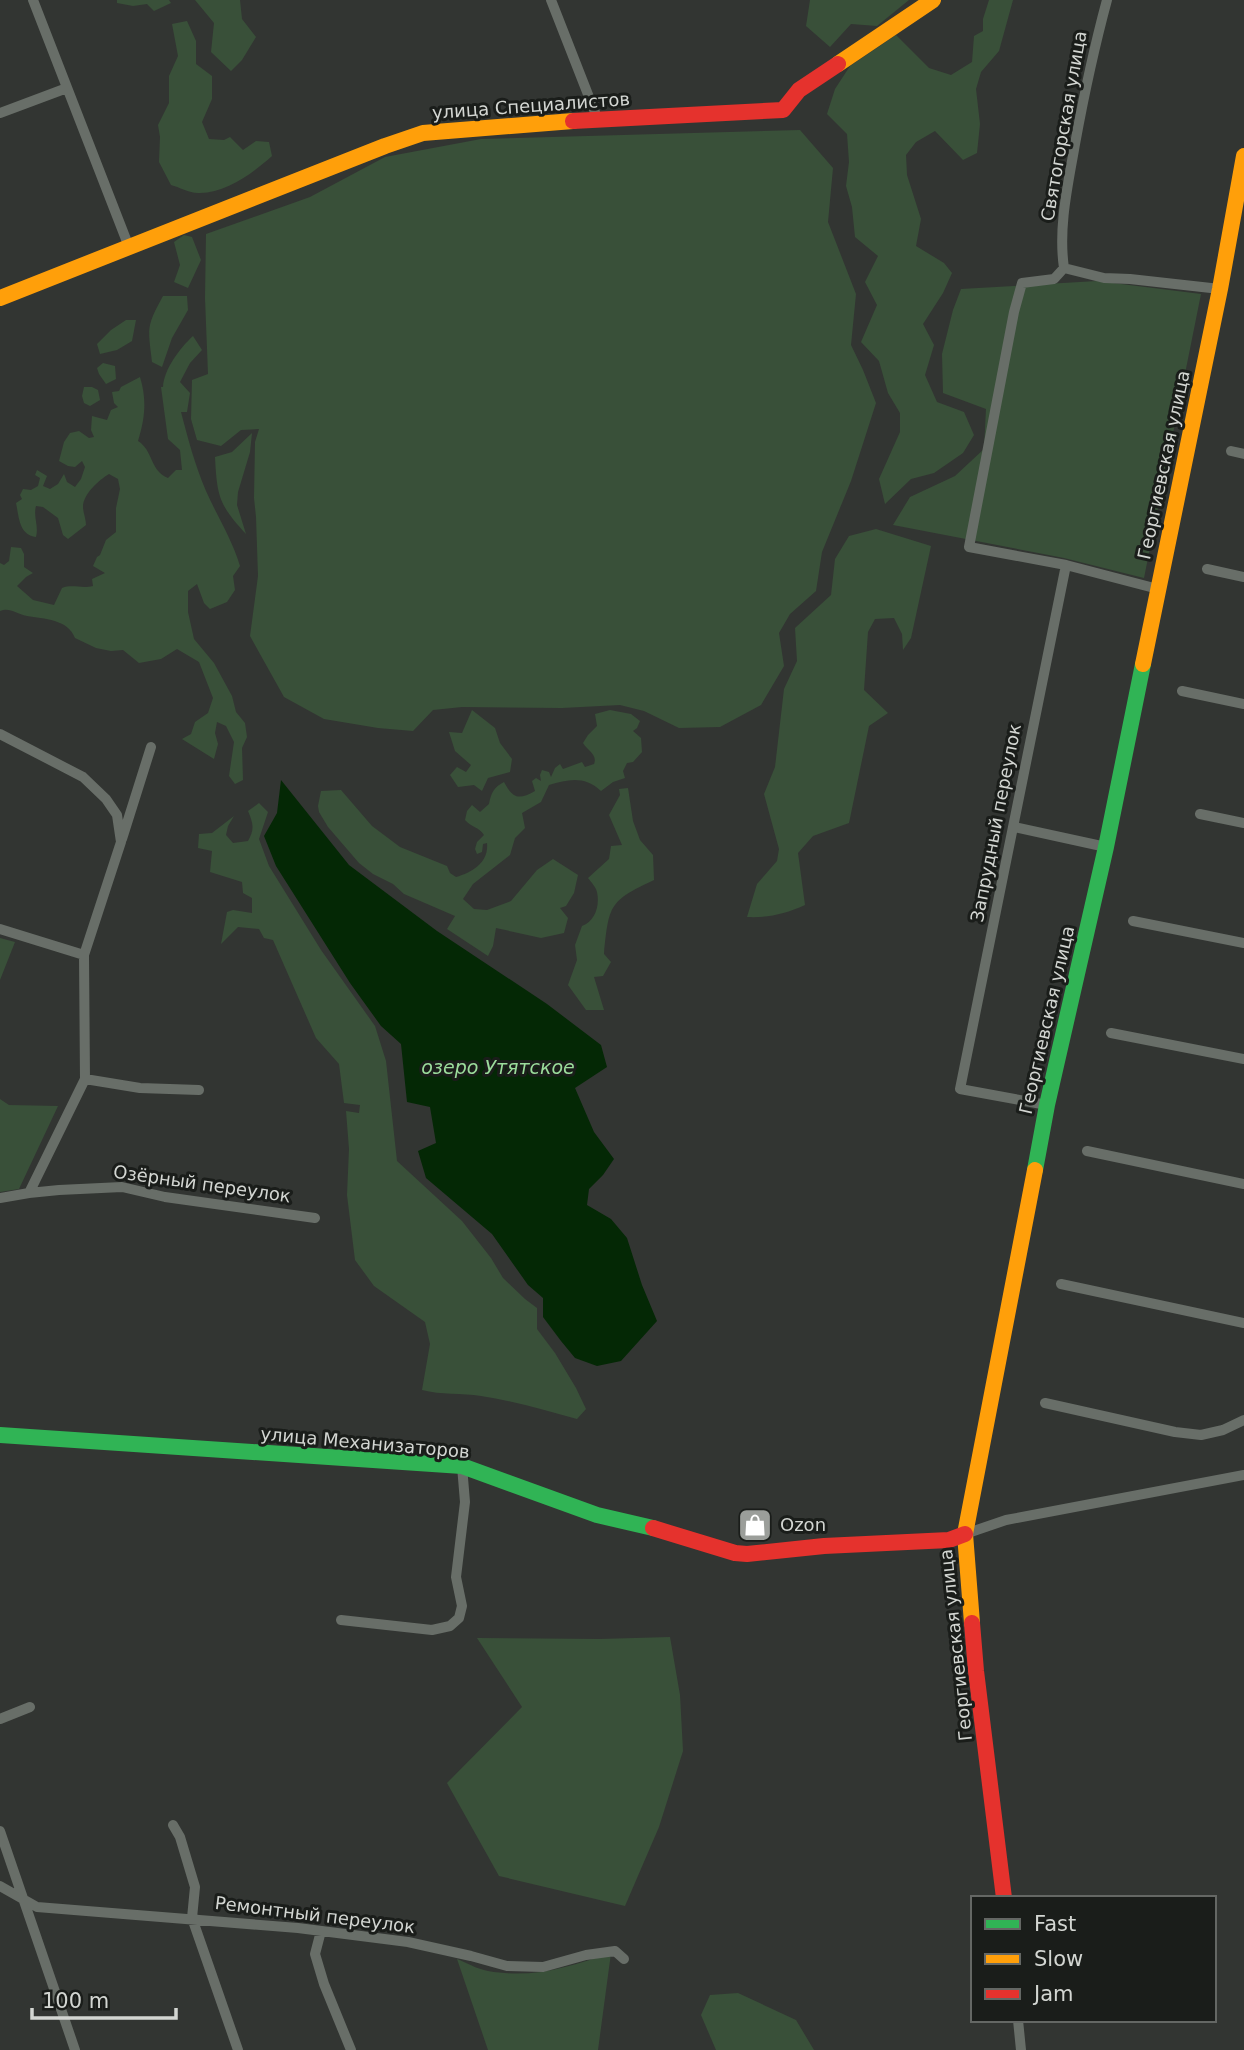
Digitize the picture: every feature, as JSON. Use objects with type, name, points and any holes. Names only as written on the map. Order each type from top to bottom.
[{"type":"street","points":[[33,0],[129,247]]},
{"type":"street","points":[[551,0],[597,120]]},
{"type":"street","name":"улица Специалистов","points":[[0,298],[423,132],[783,110],[799,90],[933,0]]},
{"type":"street","name":"Святогорская улица","points":[[1064,268],[1060,245],[1067,188],[1089,71],[1107,0]]},
{"type":"street","points":[[0,113],[67,88]]},
{"type":"street","name":"Георгиевская улица","points":[[1004,1896],[976,1671],[965,1534],[1047,1105],[1106,847],[1220,289],[1244,156]]},
{"type":"street","points":[[1158,589],[1066,565],[969,547],[1014,312],[1022,283],[1054,279],[1064,268],[1104,278],[1220,289]]},
{"type":"street","points":[[1231,451],[1244,454]]},
{"type":"street","name":"Запрудный переулок","points":[[1047,1105],[960,1089],[1066,565]]},
{"type":"street","points":[[1207,569],[1244,577]]},
{"type":"street","points":[[1182,691],[1244,704]]},
{"type":"street","points":[[0,733],[83,777],[106,799],[117,815],[121,842]]},
{"type":"street","points":[[29,1193],[85,1079],[84,955],[151,747]]},
{"type":"street","points":[[1199,814],[1244,823]]},
{"type":"street","points":[[1014,827],[1106,847]]},
{"type":"street","points":[[1133,920],[1244,943]]},
{"type":"street","points":[[0,929],[84,955]]},
{"type":"street","points":[[1111,1033],[1244,1059]]},
{"type":"street","points":[[85,1079],[139,1088],[199,1090]]},
{"type":"street","points":[[1087,1151],[1244,1184]]},
{"type":"street","name":"Озёрный переулок","points":[[0,1198],[29,1193],[122,1187],[165,1197],[315,1218]]},
{"type":"street","points":[[1061,1284],[1244,1323]]},
{"type":"street","points":[[1045,1403],[1175,1432],[1201,1435],[1223,1430],[1244,1420]]},
{"type":"street","name":"улица Механизаторов","points":[[0,1434],[462,1466],[597,1515],[658,1529],[735,1553],[949,1540],[965,1534]]},
{"type":"street","points":[[341,1620],[432,1630],[450,1626],[459,1618],[462,1606],[456,1577],[465,1502],[462,1466]]},
{"type":"street","points":[[965,1534],[1006,1520],[1244,1475]]},
{"type":"street","points":[[0,1719],[30,1707]]},
{"type":"street","points":[[173,1825],[180,1837],[195,1887],[192,1919],[237,2050]]},
{"type":"street","points":[[0,1831],[75,2050]]},
{"type":"street","name":"Ремонтный переулок","points":[[0,1886],[37,1907],[321,1931],[408,1942],[507,1966],[543,1967],[586,1955],[615,1951],[624,1959]]},
{"type":"street","points":[[321,1931],[315,1954],[324,1984],[351,2050]]},
{"type":"street","points":[[1018,2022],[1021,2050]]},
{"type":"shaded area","points":[[117,0],[169,0],[171,3],[154,11],[147,4],[133,6],[117,3]]},
{"type":"shaded area","points":[[195,0],[240,0],[242,19],[256,37],[242,60],[231,71],[211,52],[214,23]]},
{"type":"shaded area","points":[[810,0],[909,0],[877,26],[851,24],[830,47],[806,26]]},
{"type":"shaded area","points":[[989,0],[1013,0],[999,51],[981,72],[976,89],[980,124],[977,153],[963,160],[935,131],[916,142],[906,155],[907,175],[921,219],[916,246],[944,263],[952,273],[923,324],[934,345],[925,375],[937,402],[964,412],[974,435],[963,453],[934,473],[911,479],[885,504],[879,479],[900,432],[900,413],[888,393],[879,361],[861,342],[877,305],[865,282],[878,256],[855,237],[852,207],[846,186],[849,162],[847,134],[827,114],[835,89],[850,66],[896,35],[929,68],[951,75],[972,62],[974,36],[983,31],[983,19]]},
{"type":"shaded area","points":[[187,21],[196,41],[196,64],[212,76],[212,99],[202,122],[209,139],[224,140],[230,137],[243,150],[256,141],[269,142],[272,156],[238,181],[208,192],[195,193],[171,185],[159,162],[158,125],[169,103],[169,76],[178,56],[172,24]]},
{"type":"shaded area","points":[[800,130],[833,168],[828,222],[856,294],[851,345],[876,403],[851,481],[822,552],[816,591],[790,614],[779,633],[784,666],[761,705],[720,727],[679,728],[644,711],[620,705],[562,708],[462,707],[433,710],[413,731],[324,719],[284,697],[250,636],[258,576],[254,498],[255,442],[259,429],[241,430],[221,446],[197,440],[191,419],[192,380],[208,374],[206,234],[310,197],[385,157],[481,139]]},
{"type":"shaded area","points":[[184,235],[192,237],[201,260],[188,288],[174,282],[180,265],[174,242]]},
{"type":"shaded area","points":[[1097,281],[1201,294],[1144,578],[1064,558],[893,525],[910,497],[955,476],[984,449],[986,409],[943,393],[942,354],[961,289]]},
{"type":"shaded area","points":[[163,296],[187,296],[188,310],[172,338],[162,367],[152,362],[149,334],[151,322]]},
{"type":"shaded area","points":[[126,320],[136,320],[132,341],[117,350],[100,354],[97,344]]},
{"type":"shaded area","points":[[193,336],[202,350],[190,363],[180,382],[190,393],[187,412],[181,412],[202,481],[240,566],[233,576],[235,590],[227,602],[210,609],[204,603],[197,584],[188,591],[188,612],[194,639],[214,663],[232,696],[236,712],[245,723],[247,737],[242,748],[243,780],[235,784],[229,776],[234,742],[226,726],[217,722],[215,733],[218,744],[214,759],[182,739],[191,734],[195,722],[208,713],[213,698],[199,662],[177,649],[161,659],[139,663],[123,650],[96,648],[75,638],[61,623],[10,610],[0,611],[0,563],[4,565],[9,561],[11,547],[21,548],[24,567],[33,573],[17,586],[33,600],[54,605],[62,588],[93,586],[92,579],[105,573],[93,566],[106,540],[116,532],[116,508],[120,489],[118,479],[109,474],[92,488],[84,502],[86,525],[68,539],[63,535],[58,518],[43,507],[36,506],[36,537],[30,536],[23,529],[16,503],[22,499],[20,495],[23,489],[31,490],[38,486],[40,478],[35,475],[37,470],[47,476],[43,486],[50,489],[58,484],[64,474],[67,482],[75,487],[85,467],[82,461],[75,467],[59,461],[64,442],[70,433],[79,431],[89,438],[94,437],[91,430],[92,416],[107,420],[111,410],[118,407],[114,403],[112,392],[119,391],[121,387],[140,377],[144,409],[138,441],[162,475],[168,478],[176,470],[182,470],[180,450],[168,439],[161,387],[174,359]]},
{"type":"shaded area","points":[[103,363],[115,366],[116,379],[106,384],[97,368]]},
{"type":"shaded area","points":[[84,387],[98,390],[100,400],[90,406],[84,403],[82,396]]},
{"type":"shaded area","points":[[252,433],[237,505],[246,534],[221,499],[215,457],[232,452]]},
{"type":"shaded area","points":[[876,529],[931,546],[911,638],[903,650],[902,634],[894,618],[875,619],[868,632],[864,690],[888,713],[869,726],[849,823],[813,836],[798,853],[805,905],[776,915],[747,917],[757,884],[777,861],[779,849],[764,794],[775,767],[784,689],[797,661],[795,628],[831,595],[835,559],[849,536]]},
{"type":"shaded area","points":[[472,710],[495,728],[500,743],[512,759],[510,772],[488,778],[482,791],[474,785],[458,787],[450,775],[457,767],[466,772],[471,765],[455,751],[449,732],[462,733]]},
{"type":"shaded area","points":[[610,710],[631,714],[640,721],[633,731],[641,738],[642,752],[633,762],[627,763],[623,771],[625,778],[613,782],[601,791],[589,783],[576,780],[549,785],[541,802],[522,813],[525,828],[515,838],[510,855],[473,884],[463,899],[474,909],[487,910],[511,901],[537,870],[553,859],[578,875],[574,893],[566,906],[560,908],[568,918],[564,933],[541,938],[496,928],[488,956],[447,929],[455,916],[404,894],[359,863],[328,827],[319,812],[321,791],[341,790],[372,826],[400,847],[447,866],[450,873],[456,877],[462,875],[483,861],[487,850],[487,843],[483,844],[482,852],[477,854],[477,842],[484,835],[465,820],[472,805],[480,812],[489,804],[495,788],[504,782],[510,792],[521,797],[535,791],[532,781],[536,778],[541,781],[542,770],[549,772],[551,777],[560,764],[563,769],[582,762],[585,767],[594,764],[593,755],[583,743],[597,726],[595,714]]},
{"type":"shaded area","points":[[628,788],[633,821],[640,840],[653,855],[654,880],[628,894],[614,906],[604,954],[611,962],[603,976],[594,977],[604,1010],[586,1010],[568,985],[577,960],[575,945],[582,926],[590,921],[597,908],[596,890],[588,878],[609,859],[611,846],[622,845],[609,815],[620,795],[619,789]]},
{"type":"shaded area","points":[[259,803],[268,812],[259,839],[269,866],[321,950],[375,1026],[386,1061],[397,1161],[462,1221],[503,1278],[537,1308],[537,1329],[555,1353],[586,1409],[577,1419],[493,1398],[422,1390],[430,1344],[425,1322],[374,1286],[355,1260],[347,1195],[349,1149],[346,1111],[359,1113],[360,1105],[344,1103],[339,1064],[316,1038],[273,940],[264,938],[259,929],[238,927],[221,944],[227,912],[233,910],[252,913],[252,898],[243,893],[242,882],[210,872],[212,851],[198,848],[199,834],[212,833],[234,816],[226,835],[233,843],[248,841],[253,826],[248,811]]},
{"type":"shaded area","points":[[0,938],[15,942],[0,980]]},
{"type":"shaded area","points":[[0,1099],[9,1105],[58,1106],[19,1189],[0,1192]]},
{"type":"shaded area","points":[[670,1637],[680,1695],[683,1751],[659,1827],[625,1906],[499,1876],[447,1783],[522,1707],[477,1638]]},
{"type":"shaded area","points":[[611,1953],[598,2050],[488,2050],[457,1959],[484,1970],[520,1974],[565,1967]]},
{"type":"shaded area","points":[[738,1993],[796,2020],[814,2050],[716,2050],[701,2015],[710,1995]]},
{"type":"water","name":"озеро Утятское","points":[[281,780],[349,865],[437,931],[547,1004],[601,1045],[607,1067],[575,1088],[594,1132],[614,1159],[589,1189],[587,1205],[611,1219],[627,1238],[657,1321],[621,1361],[597,1366],[575,1358],[543,1317],[543,1298],[528,1285],[492,1234],[426,1178],[418,1151],[436,1143],[430,1107],[407,1102],[401,1044],[381,1026],[350,983],[276,866],[264,836],[277,813]]},
{"type":"traffic: fast","points":[[1035,1170],[1143,664]]},
{"type":"traffic: fast","points":[[0,1435],[462,1466],[597,1515],[653,1528]]},
{"type":"traffic: slow","points":[[838,64],[933,0]]},
{"type":"traffic: slow","points":[[0,298],[423,133],[573,121]]},
{"type":"traffic: slow","points":[[1143,664],[1220,289],[1244,156]]},
{"type":"traffic: slow","points":[[972,1623],[965,1534],[1035,1170]]},
{"type":"traffic: jam","points":[[573,121],[783,110],[799,90],[838,64]]},
{"type":"traffic: jam","points":[[653,1528],[735,1553],[747,1554],[824,1546],[949,1540],[965,1534]]},
{"type":"traffic: jam","points":[[972,1623],[1004,1896]]},
{"type":"place","name":"Ozon","points":[[755,1525]]}]
